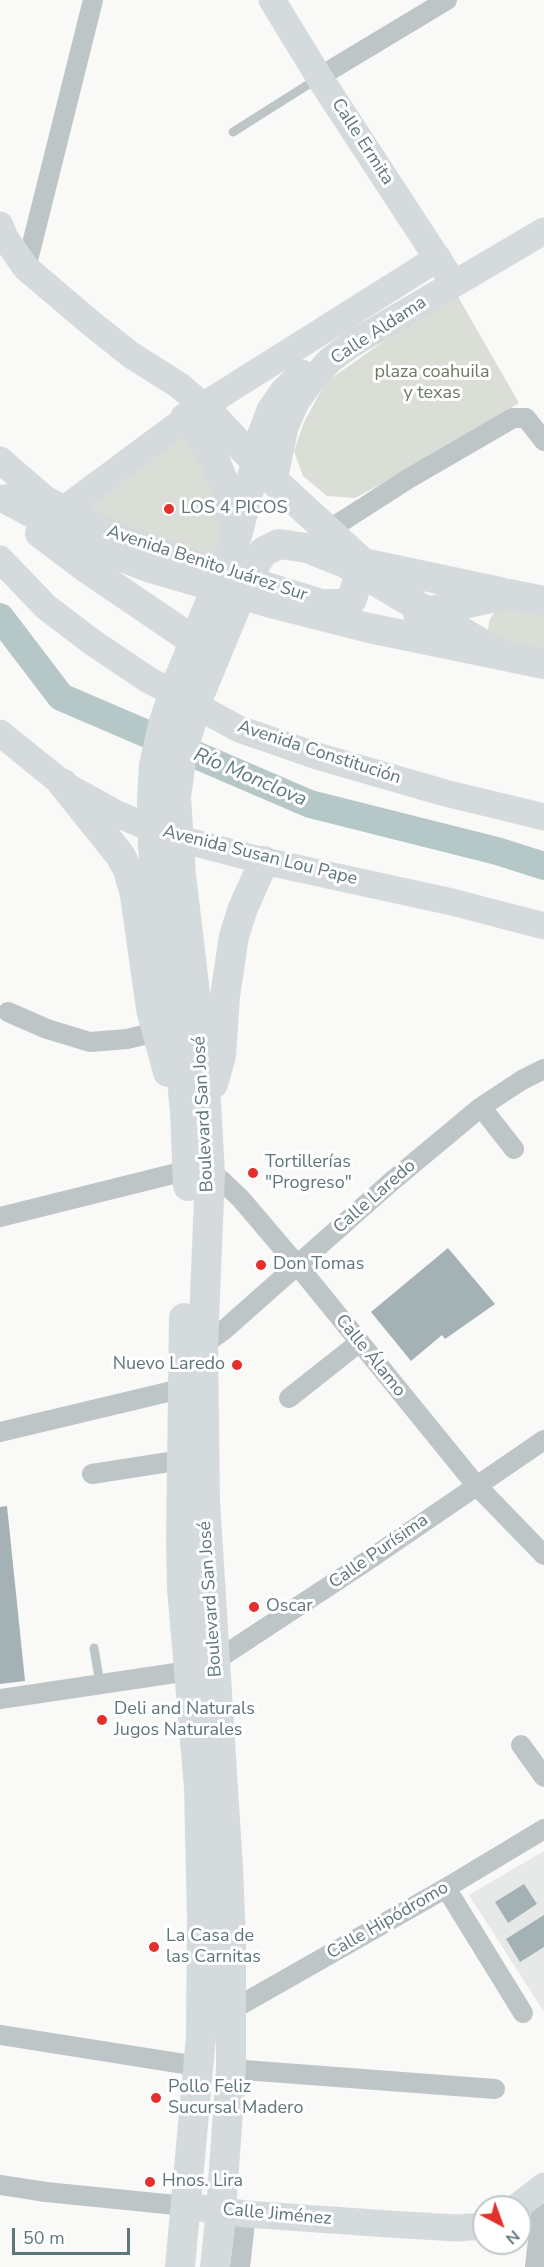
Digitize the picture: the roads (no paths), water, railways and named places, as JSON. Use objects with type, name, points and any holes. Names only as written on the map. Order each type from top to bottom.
[{"type":"main road","points":[[194,412],[265,471],[362,568],[500,597],[544,601]]},
{"type":"main road","points":[[175,1015],[153,849],[154,765],[163,725],[194,641],[238,556],[228,493],[215,461],[201,439],[194,412]]},
{"type":"main road","points":[[264,861],[243,908],[234,936],[225,996],[221,1056],[217,1073],[195,1106],[170,1078],[181,875],[176,797],[182,753],[238,556],[265,471]]},
{"type":"main road","points":[[3,496],[44,537],[194,641]]},
{"type":"main road","points":[[3,496],[97,547],[148,567],[271,603],[369,628],[493,650]]},
{"type":"main road","name":"Avenida Benito Juárez Sur","points":[[238,556],[263,552],[285,543],[318,551],[362,568],[428,613],[493,650],[544,664]]},
{"type":"main road","points":[[327,604],[344,604],[352,598],[362,568]]},
{"type":"main road","points":[[493,650],[478,630],[478,621],[485,605],[500,597]]},
{"type":"main road","points":[[327,604],[377,617],[428,613],[500,597]]},
{"type":"main road","points":[[63,784],[120,855],[128,870],[175,1015]]},
{"type":"main road","name":"Boulevard San José","points":[[175,1015],[195,1106],[199,1172],[193,1347],[194,1386],[212,1625],[202,1666],[201,2037],[180,2267]]},
{"type":"main road","name":"Boulevard San José","points":[[194,1386],[182,1460],[182,1588],[202,1666],[228,1868],[231,1940],[234,2212],[215,2267]]},
{"type":"main road","points":[[206,1542],[182,1588],[212,1625]]},
{"type":"street","points":[[26,268],[93,0]]},
{"type":"street","name":"Calle Ermita","points":[[272,0],[319,77],[454,284]]},
{"type":"street","points":[[319,77],[447,0]]},
{"type":"street","points":[[0,225],[9,244],[26,268],[131,354],[144,373],[194,412]]},
{"type":"street","name":"Calle Aldama","points":[[265,471],[297,402],[324,367],[352,344],[544,231]]},
{"type":"street","points":[[63,510],[194,412],[438,258]]},
{"type":"street","points":[[270,410],[284,390],[303,371],[352,344]]},
{"type":"street","points":[[265,471],[261,434],[270,410],[285,353]]},
{"type":"street","points":[[327,531],[408,479],[513,418],[526,418],[544,441]]},
{"type":"street","name":"Avenida Benito Juárez Sur","points":[[0,460],[40,495],[63,510],[118,537],[174,557],[327,604]]},
{"type":"street","name":"Avenida Constitución","points":[[0,559],[46,607],[92,642],[147,679],[239,729],[317,756],[544,818]]},
{"type":"street","name":"Avenida Susan Lou Pape","points":[[0,733],[63,784],[117,814],[153,829],[188,841],[264,861],[429,897],[542,930]]},
{"type":"street","points":[[8,1012],[47,1029],[90,1042],[127,1039],[175,1015]]},
{"type":"street","name":"Calle Laredo","points":[[193,1347],[224,1330],[391,1182],[481,1107],[522,1080],[544,1069]]},
{"type":"street","points":[[481,1107],[514,1149]]},
{"type":"street","points":[[0,1217],[199,1172]]},
{"type":"street","name":"Calle Álamo","points":[[199,1172],[235,1193],[476,1485],[544,1555]]},
{"type":"street","points":[[289,1398],[360,1342]]},
{"type":"street","points":[[0,1432],[194,1386]]},
{"type":"street","name":"Calle Purísima","points":[[0,1699],[202,1666],[368,1561],[544,1440]]},
{"type":"street","points":[[92,1474],[182,1460]]},
{"type":"street","points":[[521,1745],[544,1777]]},
{"type":"street","name":"Calle Hipódromo","points":[[230,2011],[446,1888],[544,1829]]},
{"type":"street","points":[[446,1888],[523,2013]]},
{"type":"street","points":[[0,2036],[197,2066]]},
{"type":"street","points":[[231,2069],[495,2089]]},
{"type":"street","name":"Calle Jiménez","points":[[0,2185],[234,2212],[457,2228],[472,2227]]},
{"type":"street","points":[[532,2196],[544,2187]]},
{"type":"street","points":[[535,2267],[544,2187]]},
{"type":"street","points":[[234,2212],[240,2267]]},
{"type":"lane","points":[[232,132],[319,77]]},
{"type":"lane","points":[[94,1648],[100,1684]]},
{"type":"waterway","name":"Río Monclova","points":[[0,617],[61,697],[310,804],[497,851],[544,866]]},
{"type":"place","name":"LOS 4 PICOS","points":[[169,509]]},
{"type":"place","name":"Tortillerías \"Progreso\"","points":[[253,1173]]},
{"type":"place","name":"Don Tomas","points":[[261,1265]]},
{"type":"place","name":"Nuevo Laredo","points":[[237,1365]]},
{"type":"place","name":"Oscar","points":[[254,1607]]},
{"type":"place","name":"Deli and Naturals Jugos Naturales","points":[[102,1720]]},
{"type":"place","name":"La Casa de las Carnitas","points":[[154,1947]]},
{"type":"place","name":"Pollo Feliz Sucursal Madero","points":[[156,2098]]},
{"type":"place","name":"Hnos. Lira","points":[[150,2182]]},
{"type":"park label","name":"plaza coahuila y texas","points":[[432,383]]}]
